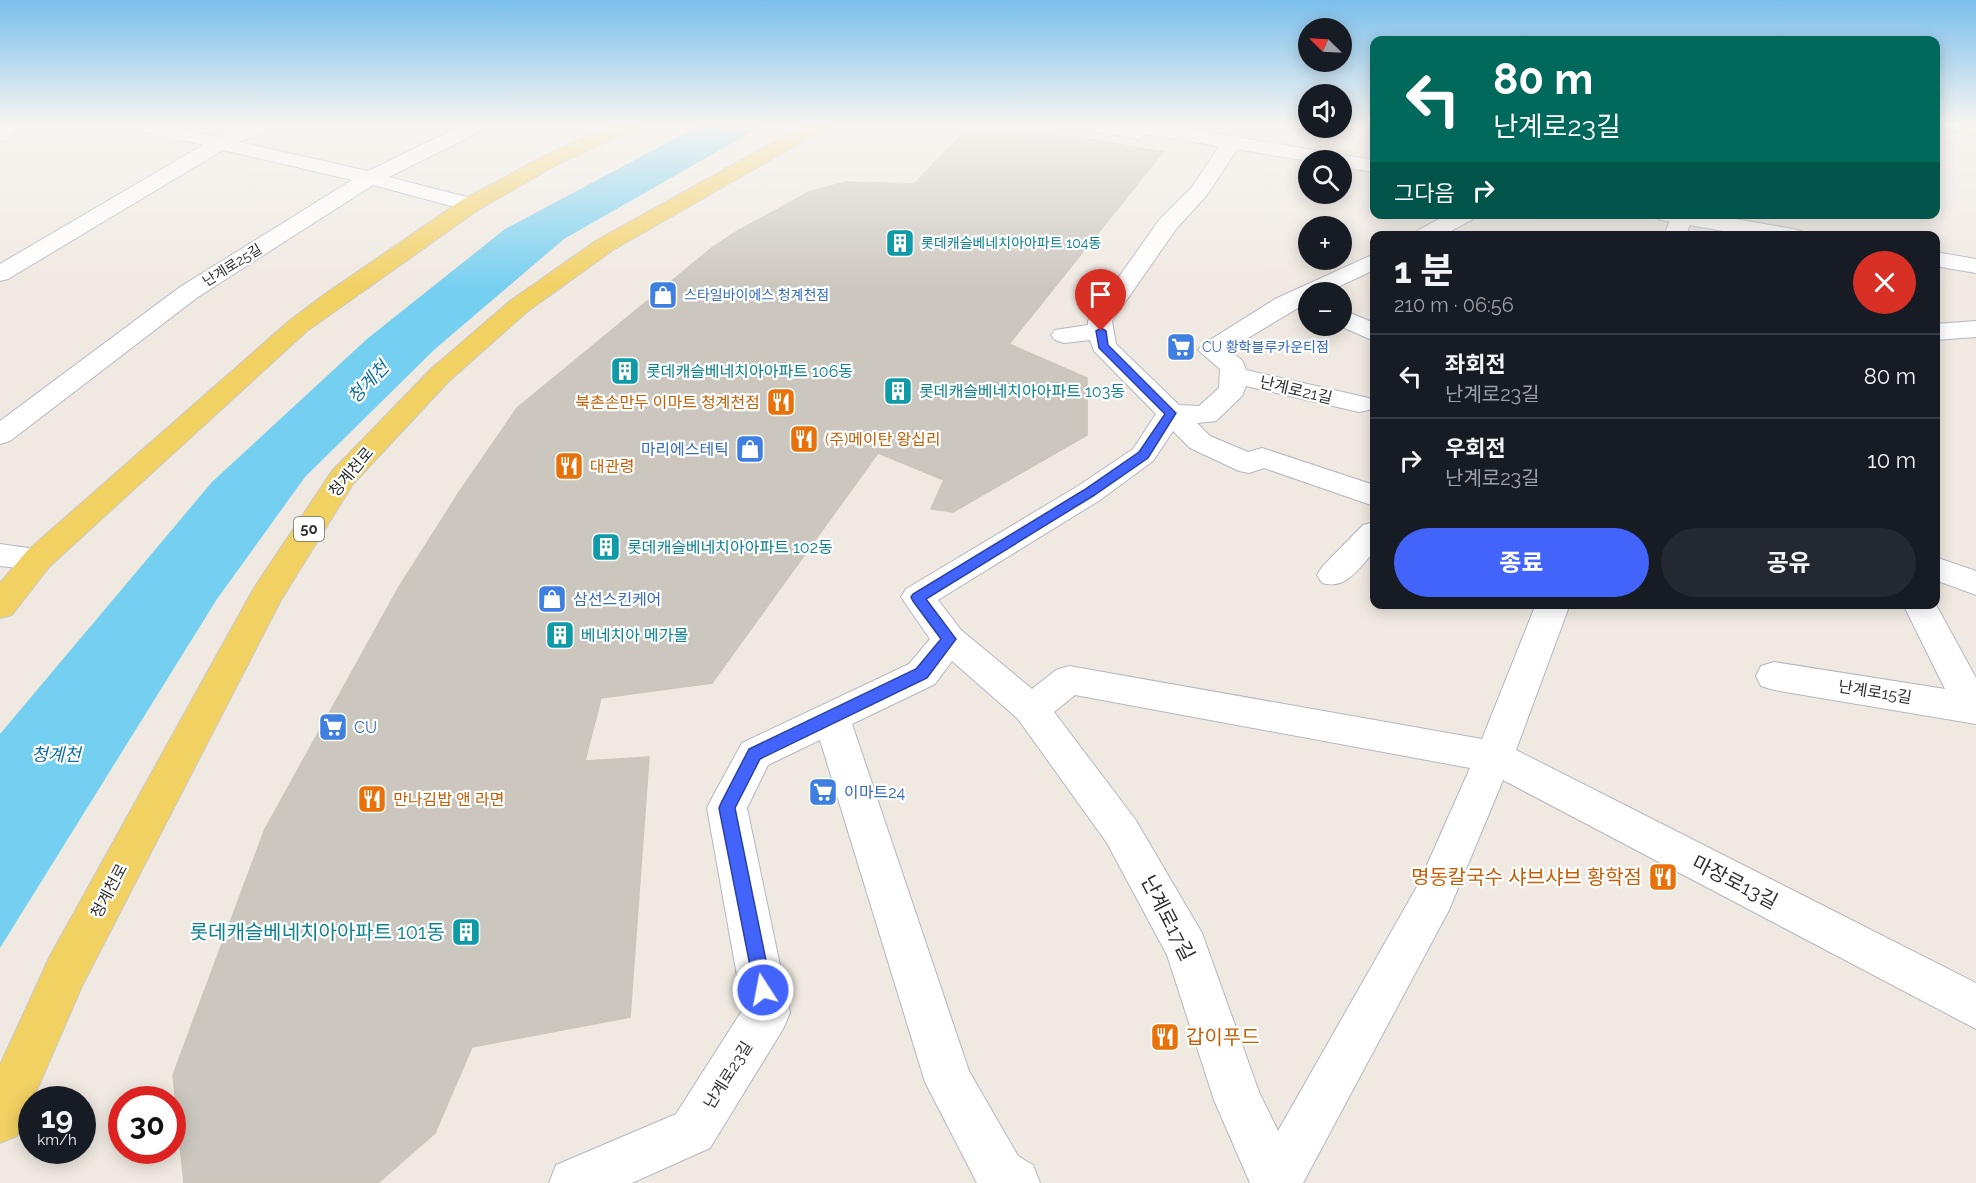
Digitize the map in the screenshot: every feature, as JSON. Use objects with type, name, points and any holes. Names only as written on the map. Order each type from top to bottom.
[{"type":"main road","points":[[0,606],[38,559],[310,316],[470,205],[518,178]]},
{"type":"main road","name":"청계천로","points":[[0,1119],[66,971],[110,888],[266,596],[342,478],[440,375],[519,306],[605,245],[726,178]]},
{"type":"street","points":[[0,274],[161,178]]},
{"type":"street","name":"난계로25길","points":[[0,435],[189,292],[370,178]]},
{"type":"street","points":[[371,178],[470,205]]},
{"type":"street","points":[[1208,178],[1200,191],[1167,225],[1100,321],[1103,346],[1200,442],[1249,464],[1262,457],[1370,495]]},
{"type":"street","points":[[1434,231],[1456,219]]},
{"type":"street","points":[[1674,222],[1750,231]]},
{"type":"street","points":[[0,248],[43,249]]},
{"type":"street","points":[[1940,260],[1976,266]]},
{"type":"street","points":[[1334,282],[1370,263]]},
{"type":"street","points":[[1171,413],[1206,415],[1232,390],[1233,366],[1211,350],[1284,304],[1298,300]]},
{"type":"street","points":[[1352,322],[1370,331]]},
{"type":"street","points":[[1064,335],[1101,331]]},
{"type":"street","points":[[1940,332],[1974,332]]},
{"type":"street","name":"난계로21길","points":[[1232,375],[1359,404]]},
{"type":"street","points":[[949,639],[918,597],[1089,493],[1143,455],[1171,413]]},
{"type":"street","points":[[1333,576],[1370,537]]},
{"type":"street","points":[[0,555],[38,559]]},
{"type":"street","points":[[1940,570],[1976,583]]},
{"type":"street","name":"난계로17길","points":[[1276,1183],[1434,896],[1494,757],[1551,609]]},
{"type":"street","name":"난계로15길","points":[[1922,609],[1950,666],[1976,709]]},
{"type":"street","name":"난계로17길","points":[[949,639],[1031,709],[1121,831],[1186,948],[1238,1100],[1276,1183]]},
{"type":"street","name":"난계로23길","points":[[574,1183],[693,1131],[767,1012],[727,808],[755,754],[921,674],[949,639]]},
{"type":"street","name":"난계로15길","points":[[1774,675],[1976,709]]},
{"type":"street","points":[[1031,709],[1069,680],[1494,757]]},
{"type":"street","points":[[831,717],[949,1082],[1000,1174],[1015,1183]]},
{"type":"street","name":"마장로13길","points":[[1494,757],[1976,1007]]},
{"type":"water","name":"청계천","points":[[600,178],[670,178],[564,239],[435,349],[305,477],[217,599],[0,948],[0,734],[212,482],[367,339],[505,229]]},
{"type":"building","name":"베네치아 메가몰","points":[[920,178],[1142,178],[1009,344],[1087,378],[1087,435],[953,512],[931,509],[944,480],[878,453],[712,683],[601,698],[585,761],[649,757],[630,1017],[472,1047],[435,1133],[378,1183],[184,1183],[182,1164],[186,1164],[186,1086],[174,1086],[173,1075],[265,829],[399,587],[458,494],[517,408],[713,247],[809,192],[845,182],[914,184]]},
{"type":"place","name":"롯데캐슬베네치아아파트 104동","points":[[900,243]]},
{"type":"place","name":"스타일바이에스 청계천점","points":[[663,295]]},
{"type":"place","name":"CU 황학블루카운티점","points":[[1181,347]]},
{"type":"place","name":"롯데캐슬베네치아아파트 106동","points":[[625,371]]},
{"type":"place","name":"롯데캐슬베네치아아파트 103동","points":[[898,391]]},
{"type":"place","name":"북촌손만두 이마트 청계천점","points":[[781,402]]},
{"type":"place","name":"(주)메이탄 왕십리","points":[[804,439]]},
{"type":"place","name":"마리에스테틱","points":[[750,449]]},
{"type":"place","name":"대관령","points":[[569,466]]},
{"type":"place","name":"롯데캐슬베네치아아파트 102동","points":[[606,547]]},
{"type":"place","name":"삼선스킨케어","points":[[552,599]]},
{"type":"place","name":"베네치아 메가몰","points":[[560,635]]},
{"type":"place","name":"CU","points":[[333,727]]},
{"type":"place","name":"이마트24","points":[[823,792]]},
{"type":"place","name":"만나김밥 앤 라면","points":[[372,799]]},
{"type":"place","name":"명동칼국수 샤브샤브 황학점","points":[[1663,877]]},
{"type":"place","name":"롯데캐슬베네치아아파트 101동","points":[[466,932]]},
{"type":"place","name":"갑이푸드","points":[[1165,1037]]},
{"type":"route","points":[[763,990],[727,808],[755,754],[921,674],[949,639],[918,597],[1089,493],[1143,455],[1171,413],[1103,346],[1101,331]]}]
